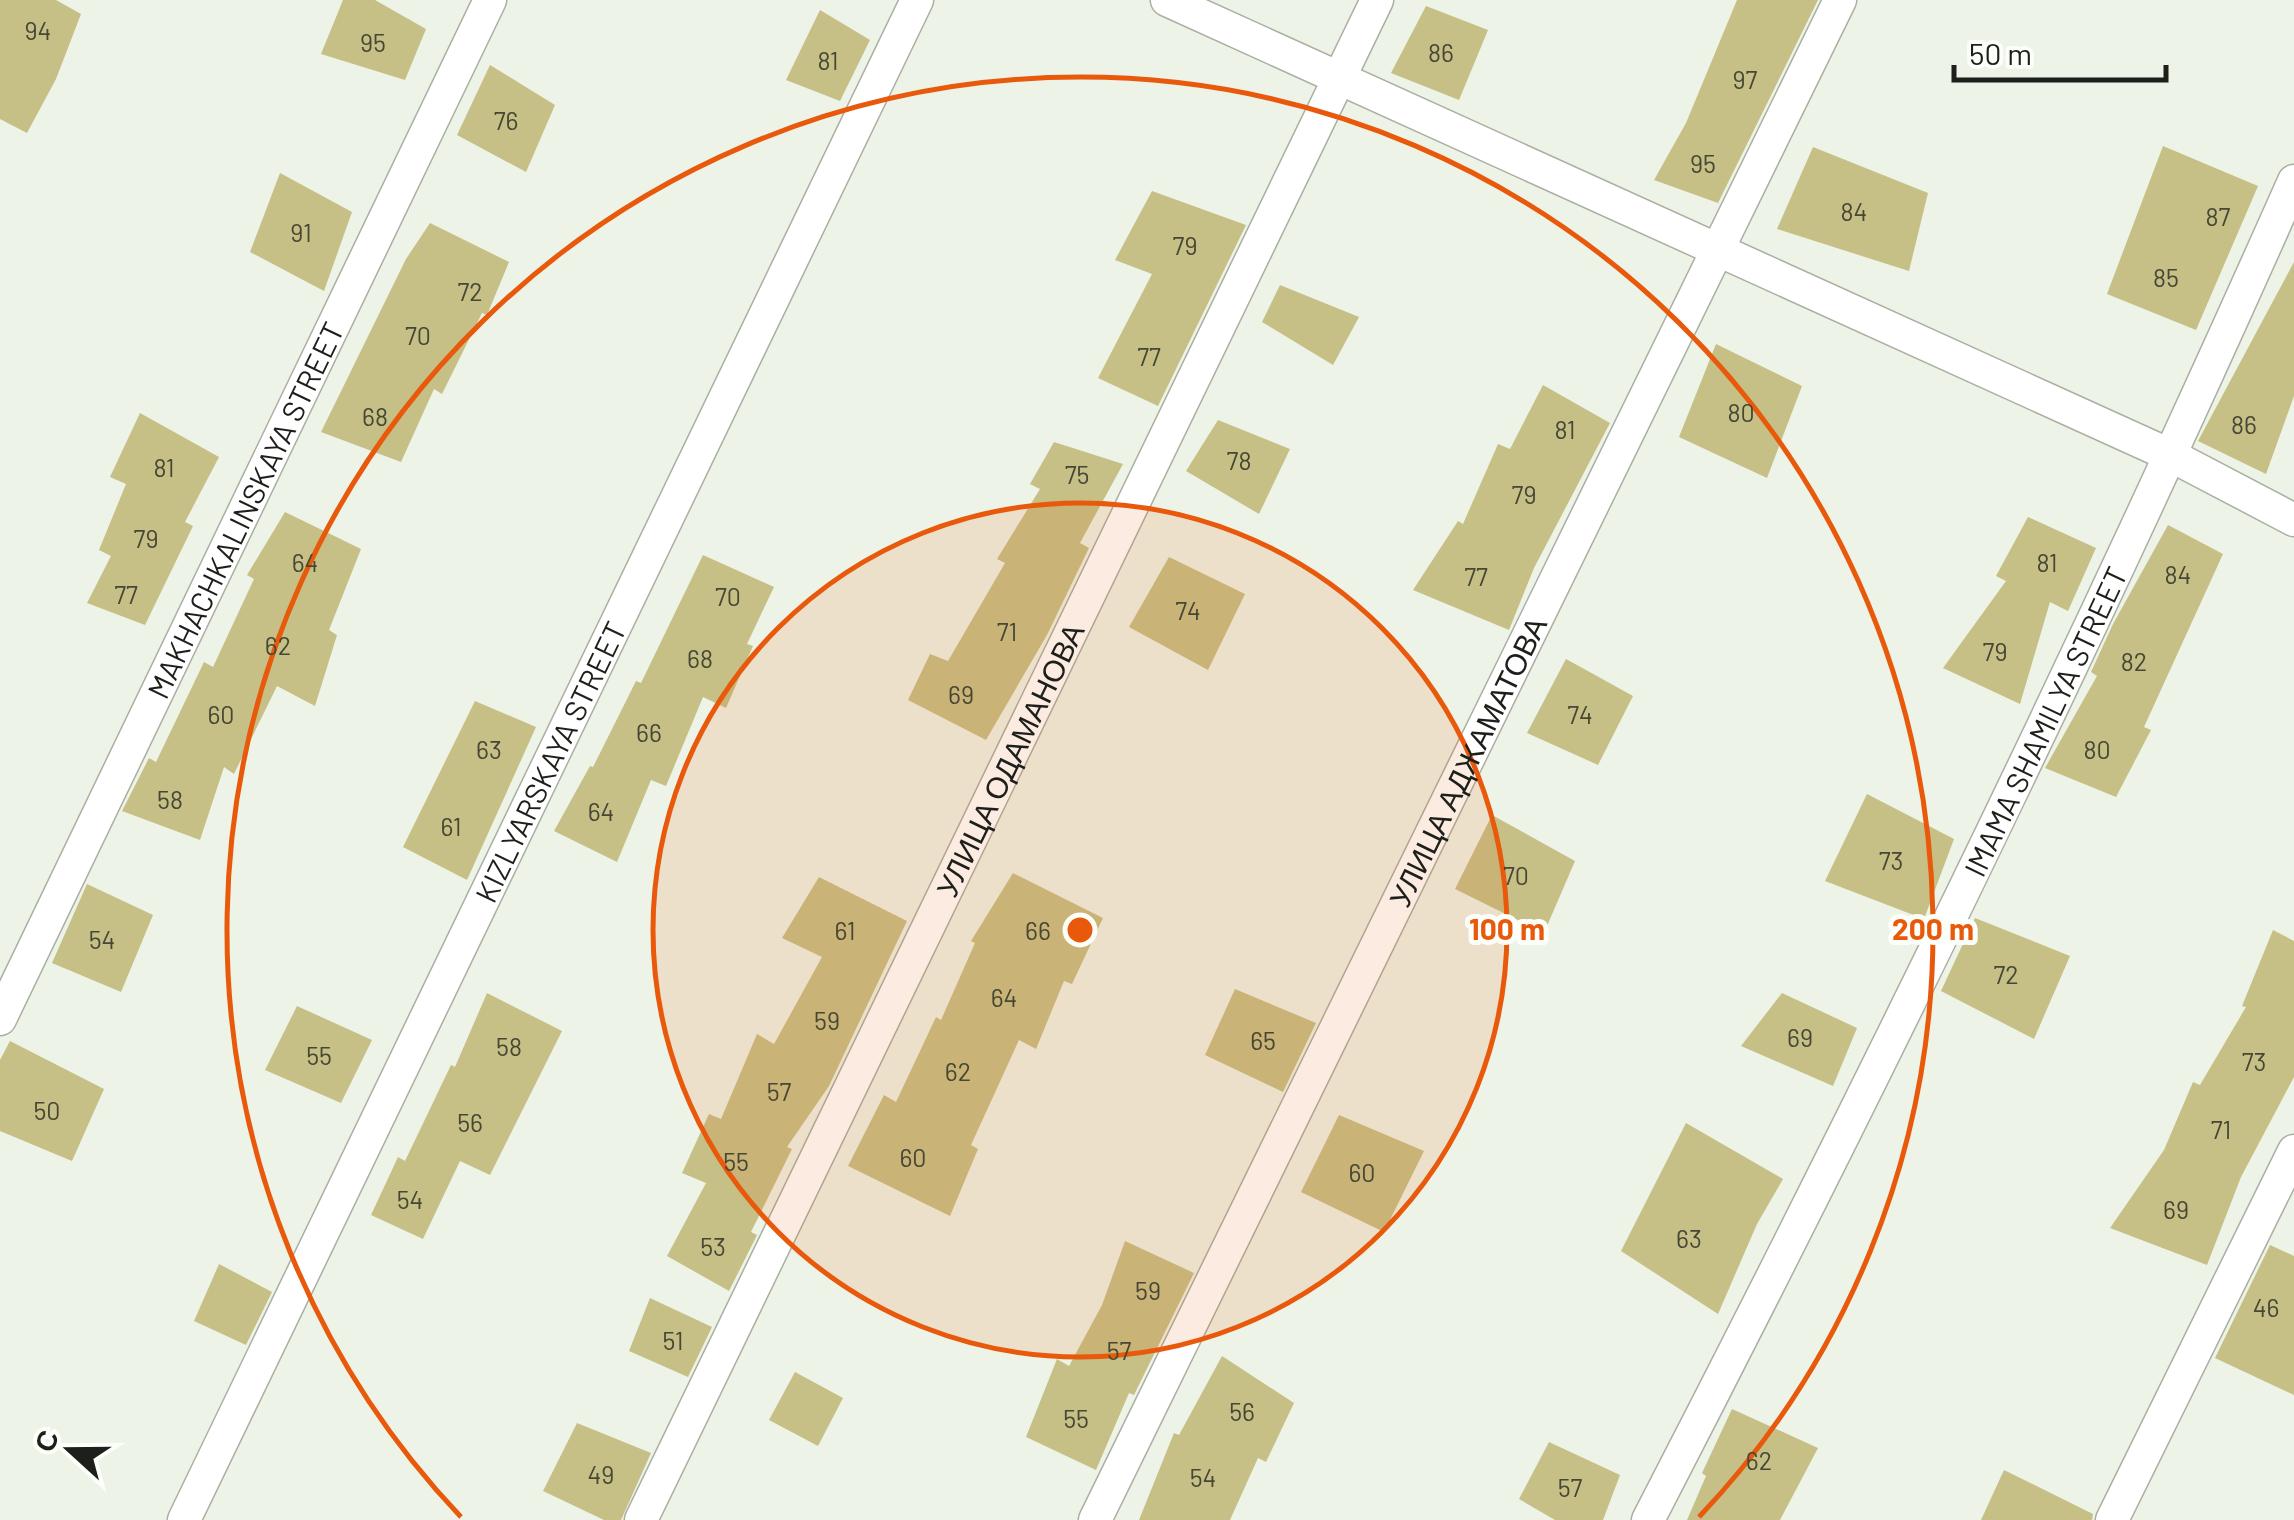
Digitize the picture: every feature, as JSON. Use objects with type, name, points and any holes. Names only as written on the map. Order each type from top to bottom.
[{"type":"street","name":"MAKHACHKALINSKAYA STREET","points":[[0,1020],[490,0]]},
{"type":"street","name":"KIZLYARSKAYA STREET","points":[[184,1520],[917,0]]},
{"type":"street","points":[[1167,0],[2172,456],[2294,520]]},
{"type":"street","name":"УЛИЦА ОДАМАНОВА","points":[[642,1520],[1377,0]]},
{"type":"street","name":"УЛИЦА АДЖАМАТОВА","points":[[1095,1520],[1840,0]]},
{"type":"street","name":"IMAMA SHAMILYA STREET","points":[[1648,1520],[1865,1101],[2172,456],[2294,180]]},
{"type":"street","points":[[2112,1520],[2294,1151]]},
{"type":"building","points":[[0,0],[56,0],[81,14],[56,79],[27,133],[0,119]]},
{"type":"building","points":[[343,0],[375,0],[426,29],[405,80],[321,54]]},
{"type":"building","points":[[1737,0],[1818,0],[1718,203],[1654,180],[1686,123]]},
{"type":"building","points":[[1426,6],[1488,30],[1459,100],[1391,73]]},
{"type":"building","points":[[820,10],[870,40],[840,101],[786,80]]},
{"type":"building","points":[[490,65],[555,105],[526,172],[457,135]]},
{"type":"building","points":[[2163,146],[2258,186],[2196,330],[2107,294]]},
{"type":"building","points":[[1813,147],[1928,193],[1909,271],[1777,229]]},
{"type":"building","points":[[280,173],[352,212],[324,291],[250,252]]},
{"type":"building","points":[[1152,191],[1246,225],[1158,406],[1098,378],[1152,274],[1115,260]]},
{"type":"building","points":[[430,223],[509,262],[487,315],[482,313],[442,394],[434,389],[401,462],[321,432],[406,259]]},
{"type":"building","points":[[2294,262],[2294,396],[2266,474],[2198,441]]},
{"type":"building","points":[[1280,285],[1359,317],[1333,365],[1262,322]]},
{"type":"building","points":[[1716,344],[1802,386],[1767,478],[1679,437]]},
{"type":"building","points":[[1543,385],[1610,423],[1534,568],[1509,630],[1413,590],[1458,521],[1463,524],[1498,444],[1510,449]]},
{"type":"building","points":[[140,413],[219,457],[185,522],[193,526],[145,625],[87,603],[111,556],[99,550],[126,484],[110,477]]},
{"type":"building","points":[[1218,420],[1290,449],[1259,514],[1186,471]]},
{"type":"building","points":[[1054,442],[1123,464],[1080,543],[1089,548],[1047,635],[986,740],[908,700],[930,654],[948,661],[1005,563],[997,559],[1040,489],[1030,484]]},
{"type":"building","points":[[285,512],[361,549],[329,630],[337,635],[315,706],[277,686],[234,774],[224,767],[200,840],[122,811],[149,758],[156,762],[204,662],[213,667],[254,579],[247,575]]},
{"type":"building","points":[[2028,517],[2096,548],[2068,611],[2050,602],[2020,704],[1943,668],[2006,581],[1996,576]]},
{"type":"building","points":[[2168,525],[2223,554],[2144,727],[2151,730],[2116,797],[2045,768],[2097,676],[2091,672],[2113,624]]},
{"type":"building","points":[[703,555],[774,587],[747,644],[753,646],[726,708],[703,697],[666,786],[651,780],[617,862],[554,831],[590,766],[593,767],[636,681],[641,683]]},
{"type":"building","points":[[1169,557],[1245,594],[1208,670],[1129,627]]},
{"type":"building","points":[[1566,659],[1633,696],[1598,765],[1527,733]]},
{"type":"building","points":[[475,701],[536,727],[467,880],[403,847]]},
{"type":"building","points":[[1867,794],[1954,839],[1924,919],[1825,881]]},
{"type":"building","points":[[1492,815],[1575,861],[1544,933],[1455,889]]},
{"type":"building","points":[[1013,873],[1103,918],[1072,984],[1064,981],[1036,1049],[1019,1040],[971,1145],[978,1149],[950,1216],[848,1166],[884,1095],[896,1102],[936,1017],[941,1020],[975,943],[971,941]]},
{"type":"building","points":[[819,877],[907,921],[829,1086],[787,1147],[792,1149],[751,1232],[757,1235],[729,1291],[667,1256],[706,1183],[682,1173],[709,1114],[721,1119],[757,1034],[774,1044],[822,957],[782,938]]},
{"type":"building","points":[[87,884],[153,915],[121,992],[52,963]]},
{"type":"building","points":[[1975,918],[2070,956],[2034,1039],[1941,991]]},
{"type":"building","points":[[2273,930],[2294,941],[2294,1077],[2241,1177],[2207,1265],[2110,1228],[2164,1150],[2193,1082],[2200,1085],[2246,1007],[2242,1006]]},
{"type":"building","points":[[1235,989],[1316,1023],[1283,1092],[1205,1055]]},
{"type":"building","points":[[487,993],[562,1031],[490,1175],[460,1161],[423,1239],[371,1215],[398,1157],[405,1161],[451,1065],[455,1067]]},
{"type":"building","points":[[1782,993],[1857,1028],[1833,1086],[1741,1046]]},
{"type":"building","points":[[297,1006],[372,1040],[341,1103],[265,1070]]},
{"type":"building","points":[[10,1041],[104,1089],[72,1161],[0,1131],[0,1060]]},
{"type":"building","points":[[1339,1115],[1424,1151],[1384,1232],[1301,1192]]},
{"type":"building","points":[[1686,1123],[1783,1179],[1757,1224],[1718,1314],[1621,1251]]},
{"type":"building","points":[[1125,1241],[1194,1273],[1134,1395],[1129,1393],[1096,1470],[1026,1437],[1057,1359],[1069,1366],[1102,1305]]},
{"type":"building","points":[[2270,1245],[2294,1256],[2294,1395],[2215,1358]]},
{"type":"building","points":[[219,1264],[272,1292],[246,1345],[194,1321]]},
{"type":"building","points":[[650,1298],[712,1327],[688,1377],[629,1351]]},
{"type":"building","points":[[1222,1356],[1294,1403],[1266,1462],[1258,1458],[1230,1520],[1139,1520],[1174,1433],[1179,1435]]},
{"type":"building","points":[[795,1372],[843,1398],[818,1446],[769,1420]]},
{"type":"building","points":[[1732,1409],[1818,1448],[1780,1520],[1687,1520],[1706,1476],[1702,1473]]},
{"type":"building","points":[[577,1423],[651,1453],[621,1520],[604,1520],[543,1491]]},
{"type":"building","points":[[1549,1442],[1620,1475],[1603,1520],[1555,1520],[1519,1499]]},
{"type":"building","points":[[2004,1470],[2093,1514],[2092,1520],[1981,1520]]}]
